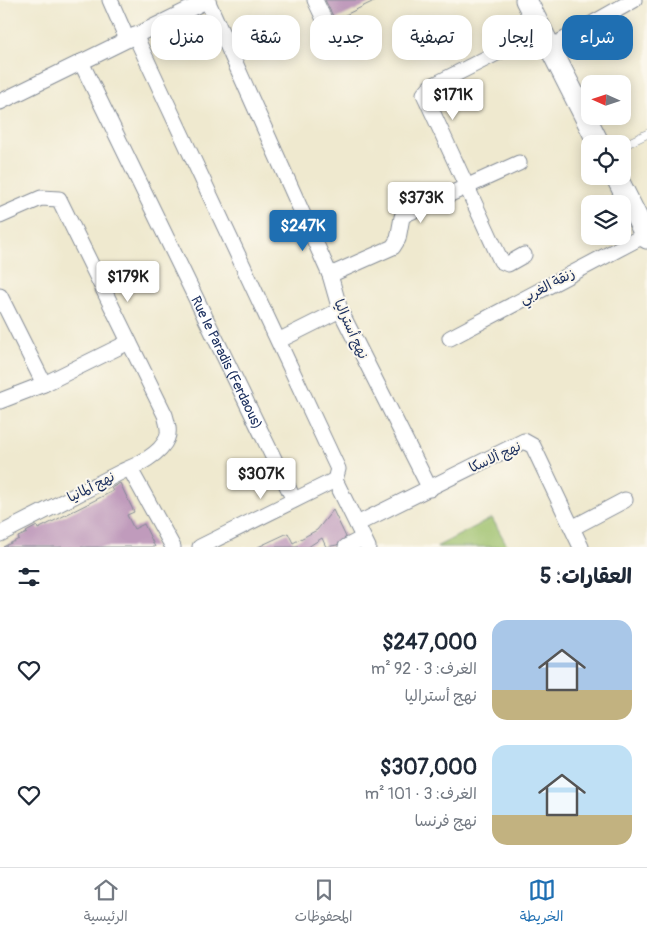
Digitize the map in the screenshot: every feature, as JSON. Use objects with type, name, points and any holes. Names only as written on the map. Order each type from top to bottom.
[{"type":"street","points":[[110,0],[131,37],[280,340],[338,470],[335,480],[363,536]]},
{"type":"street","points":[[0,102],[207,0]]},
{"type":"street","name":"نهج أستراليا","points":[[207,0],[330,275],[340,310],[430,489]]},
{"type":"street","points":[[315,0],[322,15]]},
{"type":"street","points":[[526,0],[534,15]]},
{"type":"street","points":[[552,36],[634,0]]},
{"type":"street","points":[[552,51],[595,135]]},
{"type":"street","points":[[498,60],[426,91],[424,94],[501,261],[508,264],[524,255]]},
{"type":"street","name":"Rue le Paradis (Ferdaous)","points":[[81,62],[294,500]]},
{"type":"street","points":[[330,275],[393,247],[398,239],[402,217],[519,162]]},
{"type":"street","points":[[620,185],[646,236]]},
{"type":"street","points":[[0,216],[41,198],[59,199],[165,415],[168,426],[167,438],[161,447],[130,469]]},
{"type":"street","name":"زنقة الغربي","points":[[450,338],[646,236]]},
{"type":"street","points":[[0,296],[44,384]]},
{"type":"street","points":[[280,340],[340,310]]},
{"type":"street","points":[[0,402],[44,384],[129,342]]},
{"type":"street","name":"نهج ألاسكا","points":[[346,547],[430,489],[524,441],[533,446],[581,547]]},
{"type":"street","name":"نهج ألمانيا","points":[[0,534],[130,469],[173,547]]},
{"type":"street","points":[[200,547],[335,480]]},
{"type":"street","points":[[572,528],[625,500]]},
{"type":"lane","points":[[631,142],[647,134]]},
{"type":"green space","points":[[492,518],[508,547],[436,547]]},
{"type":"building","points":[[325,0],[376,0],[345,15],[332,15]]},
{"type":"building","points":[[120,483],[134,512],[127,515],[134,529],[144,524],[155,547],[3,547],[19,539],[18,537],[37,526],[38,529],[113,491],[111,488]]},
{"type":"building","points":[[333,510],[346,537],[337,545],[326,547],[322,538],[308,547],[258,547],[288,533],[293,543],[317,530]]}]
